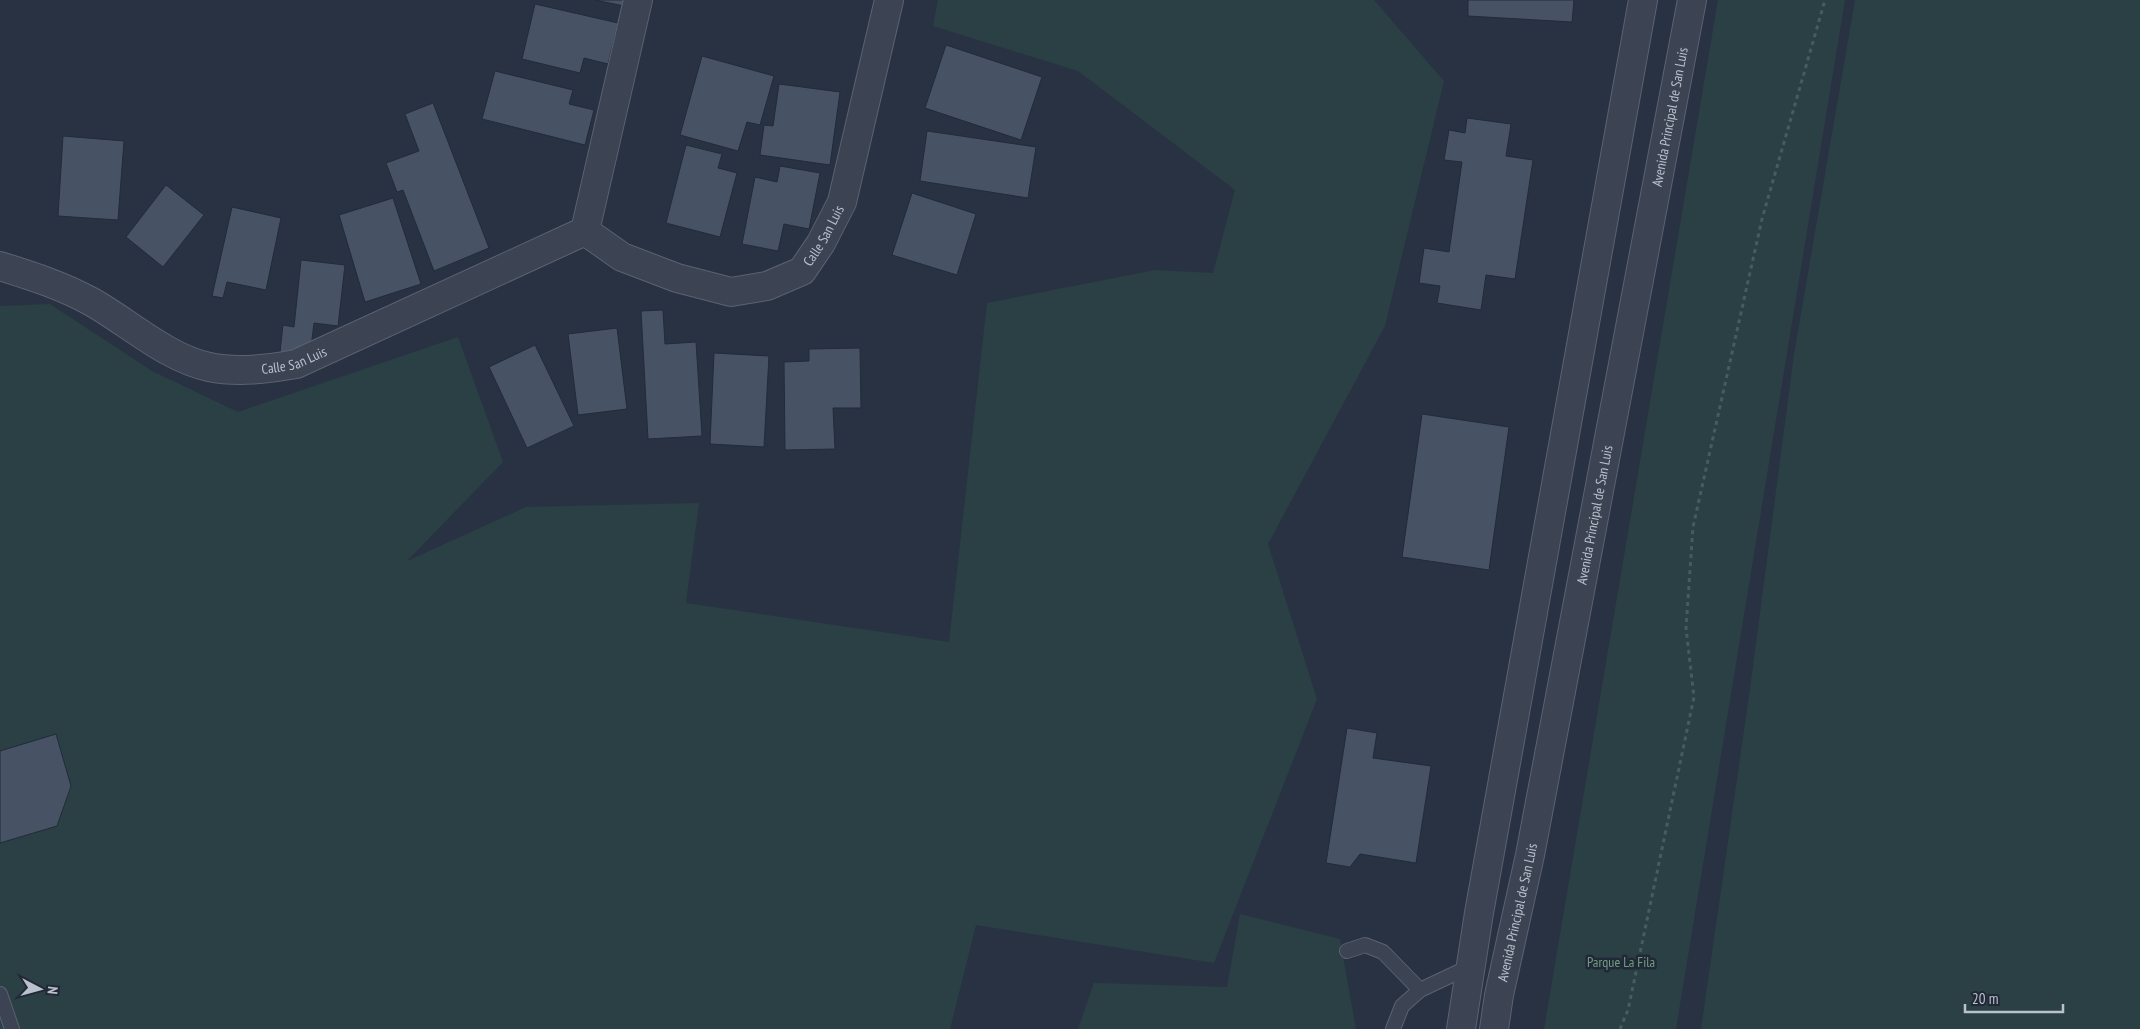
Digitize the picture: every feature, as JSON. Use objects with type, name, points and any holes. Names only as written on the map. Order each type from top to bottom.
[{"type":"street","points":[[585,231],[638,0]]},
{"type":"street","name":"Calle San Luis","points":[[0,266],[43,279],[92,302],[184,358],[208,367],[240,371],[266,370],[296,364],[585,231],[622,257],[676,278],[730,292],[767,286],[802,270],[822,244],[842,202],[889,0]]},
{"type":"street","points":[[1461,1029],[1643,0]]},
{"type":"street","name":"Avenida Principal de San Luis","points":[[1494,1029],[1499,995],[1532,846],[1692,0]]},
{"type":"lane","points":[[1347,951],[1364,945],[1383,952],[1420,990]]},
{"type":"lane","points":[[1393,1029],[1402,1006],[1420,990],[1471,966]]},
{"type":"lane","points":[[0,994],[12,1029]]},
{"type":"path","points":[[1620,1029],[1628,1010],[1694,697],[1686,628],[1693,526],[1762,219],[1825,0]]},
{"type":"green space","points":[[938,0],[1374,0],[1444,81],[1385,326],[1268,544],[1317,699],[1214,963],[976,925],[950,1029],[0,1029],[0,306],[50,304],[152,371],[238,412],[458,337],[503,462],[407,561],[526,507],[699,503],[686,603],[949,642],[987,303],[1155,270],[1213,273],[1235,190],[1078,71],[933,26]]},
{"type":"green space","name":"Parque La Fila","points":[[1718,0],[1845,0],[1676,1029],[1544,1029]]},
{"type":"green space","points":[[1855,0],[2140,0],[2140,1029],[1701,1029],[1750,689],[1794,354]]},
{"type":"green space","points":[[1240,914],[1340,939],[1356,1029],[1078,1029],[1094,983],[1227,987]]},
{"type":"building","points":[[595,0],[625,0],[624,6]]},
{"type":"building","points":[[1468,0],[1574,0],[1572,22],[1468,16]]},
{"type":"building","points":[[535,4],[618,23],[608,64],[584,58],[580,73],[522,59]]},
{"type":"building","points":[[946,45],[1042,77],[1021,140],[925,108]]},
{"type":"building","points":[[702,56],[774,76],[760,125],[747,122],[738,151],[680,135]]},
{"type":"building","points":[[495,71],[573,90],[569,104],[594,110],[585,145],[482,119]]},
{"type":"building","points":[[779,84],[840,92],[830,165],[760,155],[764,125],[773,126]]},
{"type":"building","points":[[433,103],[489,248],[434,271],[403,190],[397,192],[386,163],[419,151],[405,114]]},
{"type":"building","points":[[1467,118],[1511,124],[1506,156],[1533,160],[1515,279],[1486,275],[1481,310],[1437,303],[1440,286],[1419,283],[1424,248],[1449,252],[1462,162],[1444,160],[1449,130],[1465,133]]},
{"type":"building","points":[[927,131],[1036,147],[1028,198],[920,181]]},
{"type":"building","points":[[63,136],[124,141],[118,220],[58,216]]},
{"type":"building","points":[[686,145],[722,154],[718,168],[737,173],[720,237],[666,223]]},
{"type":"building","points":[[780,166],[820,173],[809,229],[784,224],[778,251],[742,244],[755,177],[777,182]]},
{"type":"building","points":[[166,185],[204,215],[163,267],[126,237]]},
{"type":"building","points":[[912,193],[976,214],[957,275],[892,255]]},
{"type":"building","points":[[393,198],[421,284],[365,302],[339,215]]},
{"type":"building","points":[[232,207],[281,218],[266,290],[227,282],[223,298],[212,296]]},
{"type":"building","points":[[301,260],[345,265],[338,326],[314,323],[310,355],[280,352],[283,325],[294,327]]},
{"type":"building","points":[[663,310],[665,344],[696,342],[702,436],[648,439],[641,311]]},
{"type":"building","points":[[617,328],[627,409],[578,415],[568,334]]},
{"type":"building","points":[[535,345],[574,426],[527,448],[489,367]]},
{"type":"building","points":[[860,348],[861,408],[833,408],[835,449],[785,450],[784,362],[809,361],[809,349]]},
{"type":"building","points":[[714,353],[769,356],[764,447],[710,444]]},
{"type":"building","points":[[1422,414],[1509,427],[1489,570],[1402,557]]},
{"type":"building","points":[[1347,728],[1377,733],[1373,758],[1431,766],[1416,863],[1360,854],[1350,867],[1326,863]]},
{"type":"building","points":[[56,734],[71,786],[57,826],[0,843],[0,751]]}]
